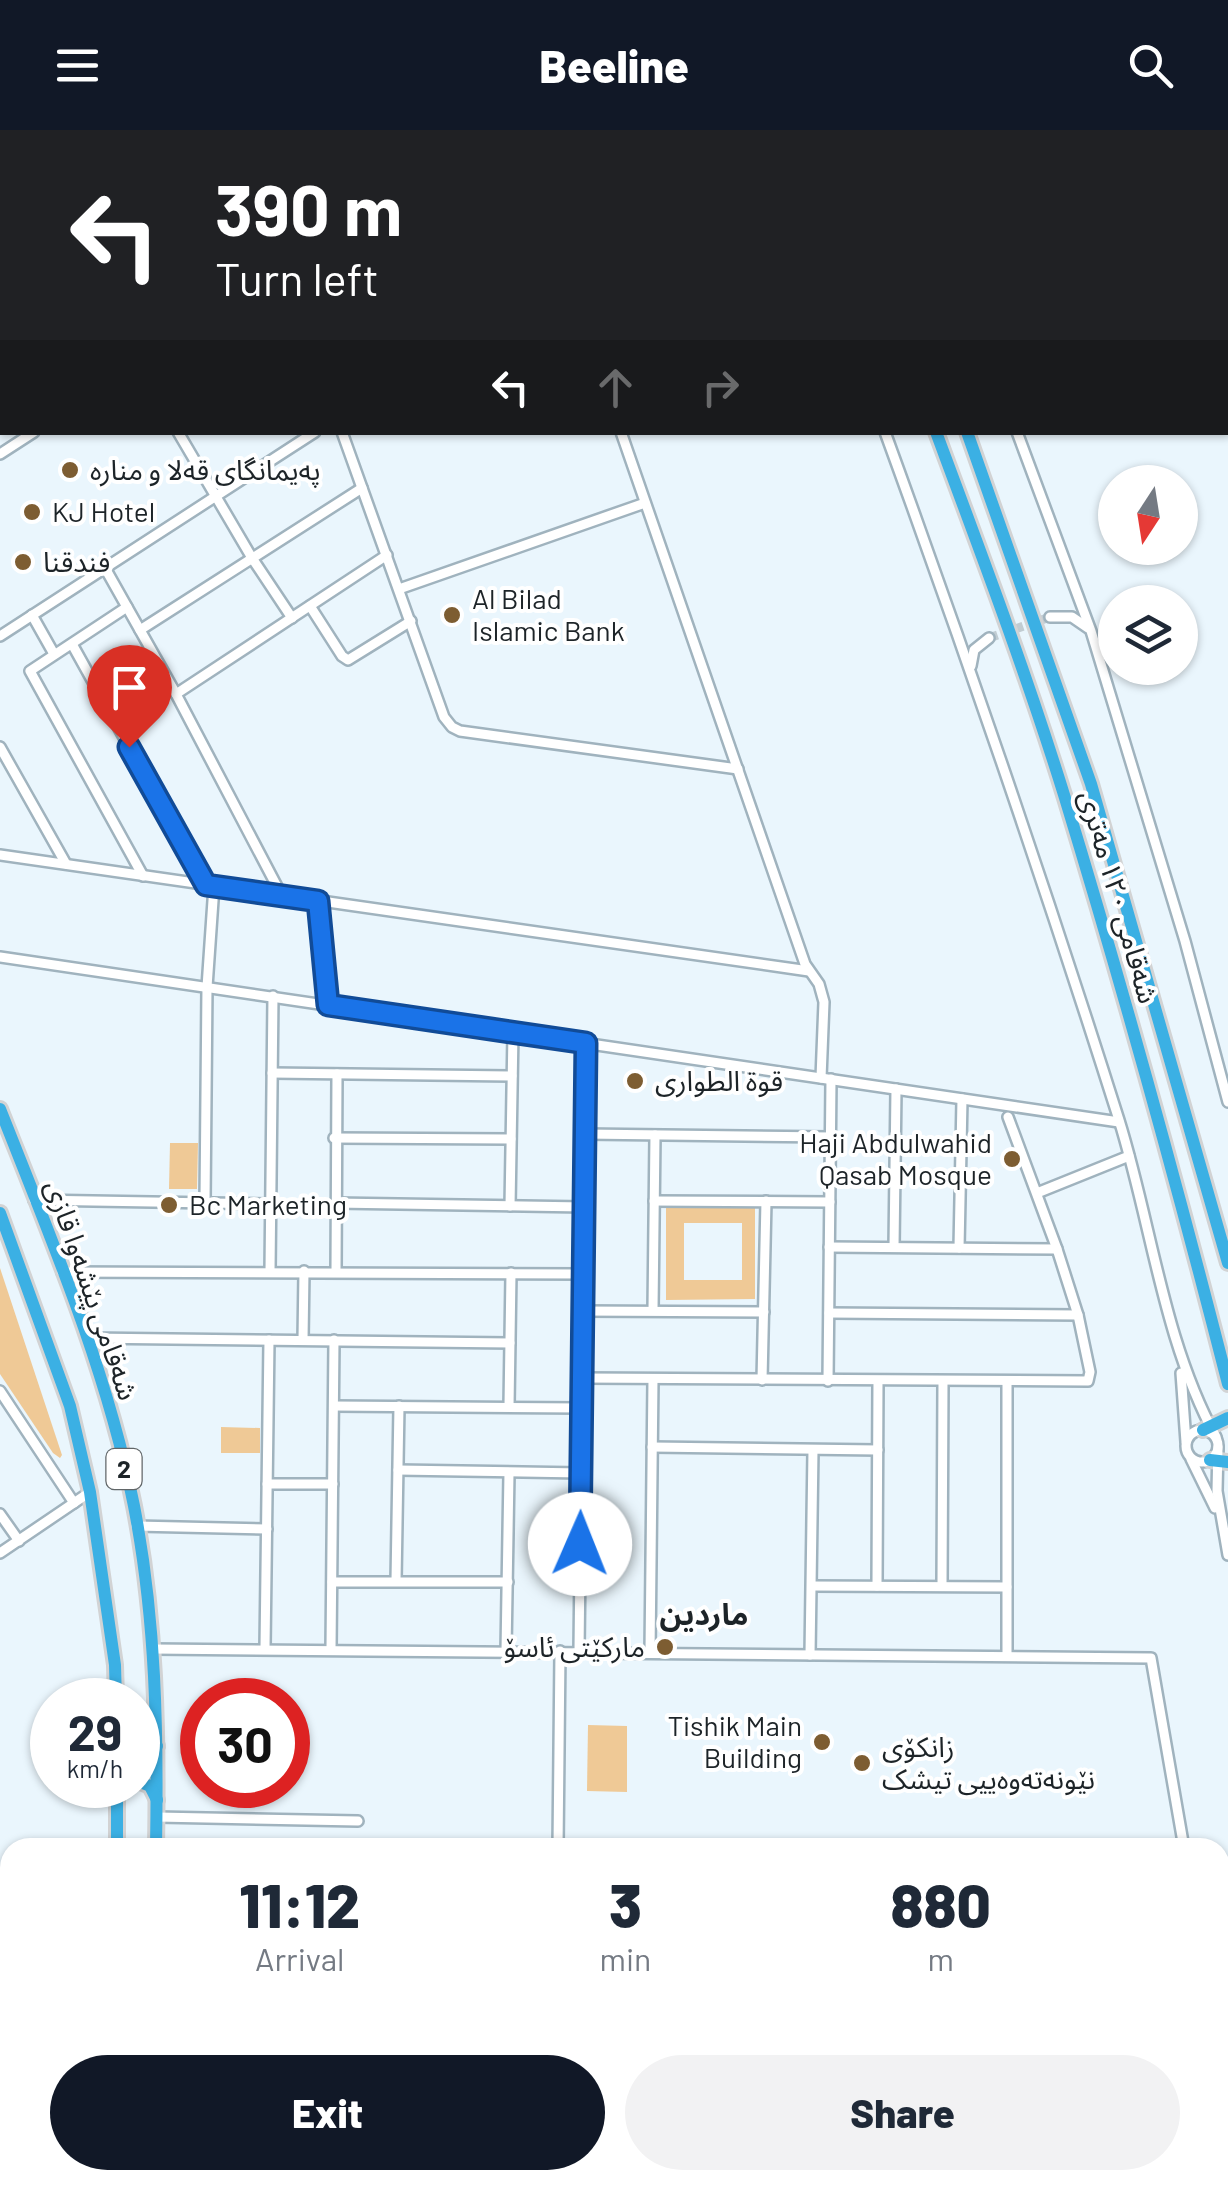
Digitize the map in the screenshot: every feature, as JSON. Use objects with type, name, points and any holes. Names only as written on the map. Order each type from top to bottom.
[{"type":"highway","name":"شەقامی ١٢٠ مەتری","points":[[937,435],[1064,797],[1228,1384]]},
{"type":"highway","name":"شەقامی ١٢٠ مەتری","points":[[968,435],[1091,784],[1228,1264]]},
{"type":"highway","name":"شەقامی پێشەوا قازی","points":[[0,1109],[87,1338],[130,1490],[155,1678]]},
{"type":"highway","name":"شەقامی پێشەوا قازی","points":[[0,1213],[70,1406],[90,1492],[115,1678]]},
{"type":"highway","points":[[1215,1446],[1228,1418]]},
{"type":"highway","points":[[118,1838],[119,1808]]},
{"type":"highway","name":"شەقامی پێشەوا قازی","points":[[156,1838],[157,1810]]},
{"type":"street","points":[[0,454],[29,435]]},
{"type":"street","points":[[180,435],[292,618]]},
{"type":"street","points":[[0,636],[310,435]]},
{"type":"street","points":[[343,435],[444,717],[455,730],[738,769]]},
{"type":"street","points":[[622,435],[809,972],[819,984],[824,1002],[830,1137],[828,1381]]},
{"type":"street","points":[[887,435],[971,669],[1119,1122],[1179,1356],[1215,1446],[1221,1524],[1228,1555]]},
{"type":"street","points":[[1018,435],[1091,631],[1185,941],[1228,1102]]},
{"type":"street","points":[[140,630],[362,488]]},
{"type":"street","points":[[400,589],[645,503]]},
{"type":"street","points":[[176,694],[387,556]]},
{"type":"street","points":[[104,568],[176,694],[282,896]]},
{"type":"street","points":[[310,606],[348,660],[412,621]]},
{"type":"street","points":[[127,607],[30,671],[143,876]]},
{"type":"street","points":[[32,615],[54,654]]},
{"type":"street","points":[[1050,617],[1076,618],[1091,631]]},
{"type":"street","points":[[971,669],[974,650],[989,638]]},
{"type":"street","points":[[72,644],[210,886],[205,1202]]},
{"type":"street","points":[[0,747],[66,864]]},
{"type":"street","points":[[0,854],[809,972]]},
{"type":"street","points":[[318,901],[328,1005]]},
{"type":"street","points":[[0,957],[1119,1122]]},
{"type":"street","points":[[270,1271],[273,996]]},
{"type":"street","points":[[510,1206],[513,1032]]},
{"type":"street","points":[[579,1652],[586,1043]]},
{"type":"street","points":[[1216,1057],[1228,1059]]},
{"type":"street","points":[[272,1073],[512,1076]]},
{"type":"street","points":[[336,1272],[337,1074]]},
{"type":"street","points":[[894,1248],[896,1089]]},
{"type":"street","points":[[959,1248],[962,1099]]},
{"type":"street","points":[[582,1378],[1088,1382],[1090,1372],[1078,1315],[1008,1117]]},
{"type":"street","points":[[584,1134],[830,1137]]},
{"type":"street","points":[[653,1310],[655,1135]]},
{"type":"street","points":[[334,1138],[512,1139]]},
{"type":"street","points":[[1037,1193],[1129,1156]]},
{"type":"street","points":[[34,1200],[270,1204]]},
{"type":"street","points":[[654,1201],[830,1202]]},
{"type":"street","points":[[762,1380],[766,1201]]},
{"type":"street","points":[[335,1203],[584,1207]]},
{"type":"street","points":[[830,1247],[1057,1249]]},
{"type":"street","points":[[303,1340],[304,1271]]},
{"type":"street","points":[[62,1272],[583,1274]]},
{"type":"street","points":[[509,1406],[510,1274]]},
{"type":"street","points":[[582,1311],[764,1312]]},
{"type":"street","points":[[829,1313],[1078,1315]]},
{"type":"street","points":[[87,1338],[510,1343]]},
{"type":"street","points":[[265,1648],[268,1340]]},
{"type":"street","points":[[331,1648],[334,1340]]},
{"type":"street","points":[[1179,1356],[1186,1442],[1221,1524]]},
{"type":"street","points":[[650,1653],[653,1379]]},
{"type":"street","points":[[878,1382],[878,1586]]},
{"type":"street","points":[[942,1586],[943,1382]]},
{"type":"street","points":[[1007,1383],[1007,1656]]},
{"type":"street","points":[[0,1392],[74,1503]]},
{"type":"street","points":[[334,1406],[582,1408]]},
{"type":"street","points":[[396,1582],[399,1406]]},
{"type":"street","points":[[1186,1442],[1192,1433],[1215,1446]]},
{"type":"street","points":[[1190,1457],[1200,1462],[1215,1446]]},
{"type":"street","points":[[652,1447],[878,1450]]},
{"type":"street","points":[[810,1655],[813,1450]]},
{"type":"street","points":[[398,1470],[581,1473]]},
{"type":"street","points":[[506,1651],[509,1473]]},
{"type":"street","points":[[268,1484],[333,1484]]},
{"type":"street","points":[[0,1554],[90,1492]]},
{"type":"street","points":[[0,1514],[18,1541]]},
{"type":"street","points":[[136,1526],[266,1529]]},
{"type":"street","points":[[332,1582],[508,1582]]},
{"type":"street","points":[[812,1586],[1007,1587]]},
{"type":"street","points":[[153,1649],[1151,1658],[1182,1838]]},
{"type":"street","points":[[558,1838],[560,1652]]},
{"type":"street","points":[[157,1810],[358,1821]]},
{"type":"street","points":[[1164,1817],[1180,1825]]},
{"type":"shaded area","points":[[170,1143],[198,1143],[197,1189],[169,1189]]},
{"type":"shaded area","points":[[666,1208],[755,1208],[755,1299],[666,1300]],"holes":[[[684,1223],[742,1223],[742,1280],[684,1280]]]},
{"type":"shaded area","points":[[0,1268],[62,1455],[60,1458],[0,1374]]},
{"type":"shaded area","points":[[221,1427],[260,1428],[260,1453],[221,1453]]},
{"type":"shaded area","points":[[588,1725],[627,1726],[627,1792],[587,1791]]},
{"type":"tunnel","points":[[989,638],[1050,617]]},
{"type":"place","name":"پەیمانگای قەلا و منارە","points":[[70,470]]},
{"type":"place","name":"KJ Hotel","points":[[32,512]]},
{"type":"place","name":"فندقنا","points":[[23,562]]},
{"type":"place","name":"Al Bilad Islamic Bank","points":[[452,615]]},
{"type":"place","name":"قوة الطواری","points":[[635,1081]]},
{"type":"place","name":"Haji Abdulwahid Qasab Mosque","points":[[1012,1159]]},
{"type":"place","name":"Bc Marketing","points":[[169,1205]]},
{"type":"place","name":"مارکێتی ئاسۆ","points":[[665,1647]]},
{"type":"place","name":"Tishik Main Building","points":[[822,1742]]},
{"type":"place","name":"زانکۆی نێونەتەوەییی تیشک","points":[[862,1763]]},
{"type":"district","name":"ماردین","points":[[704,1615]]},
{"type":"route","points":[[129,747],[206,885],[318,901],[328,1005],[586,1043],[580,1544]]}]
